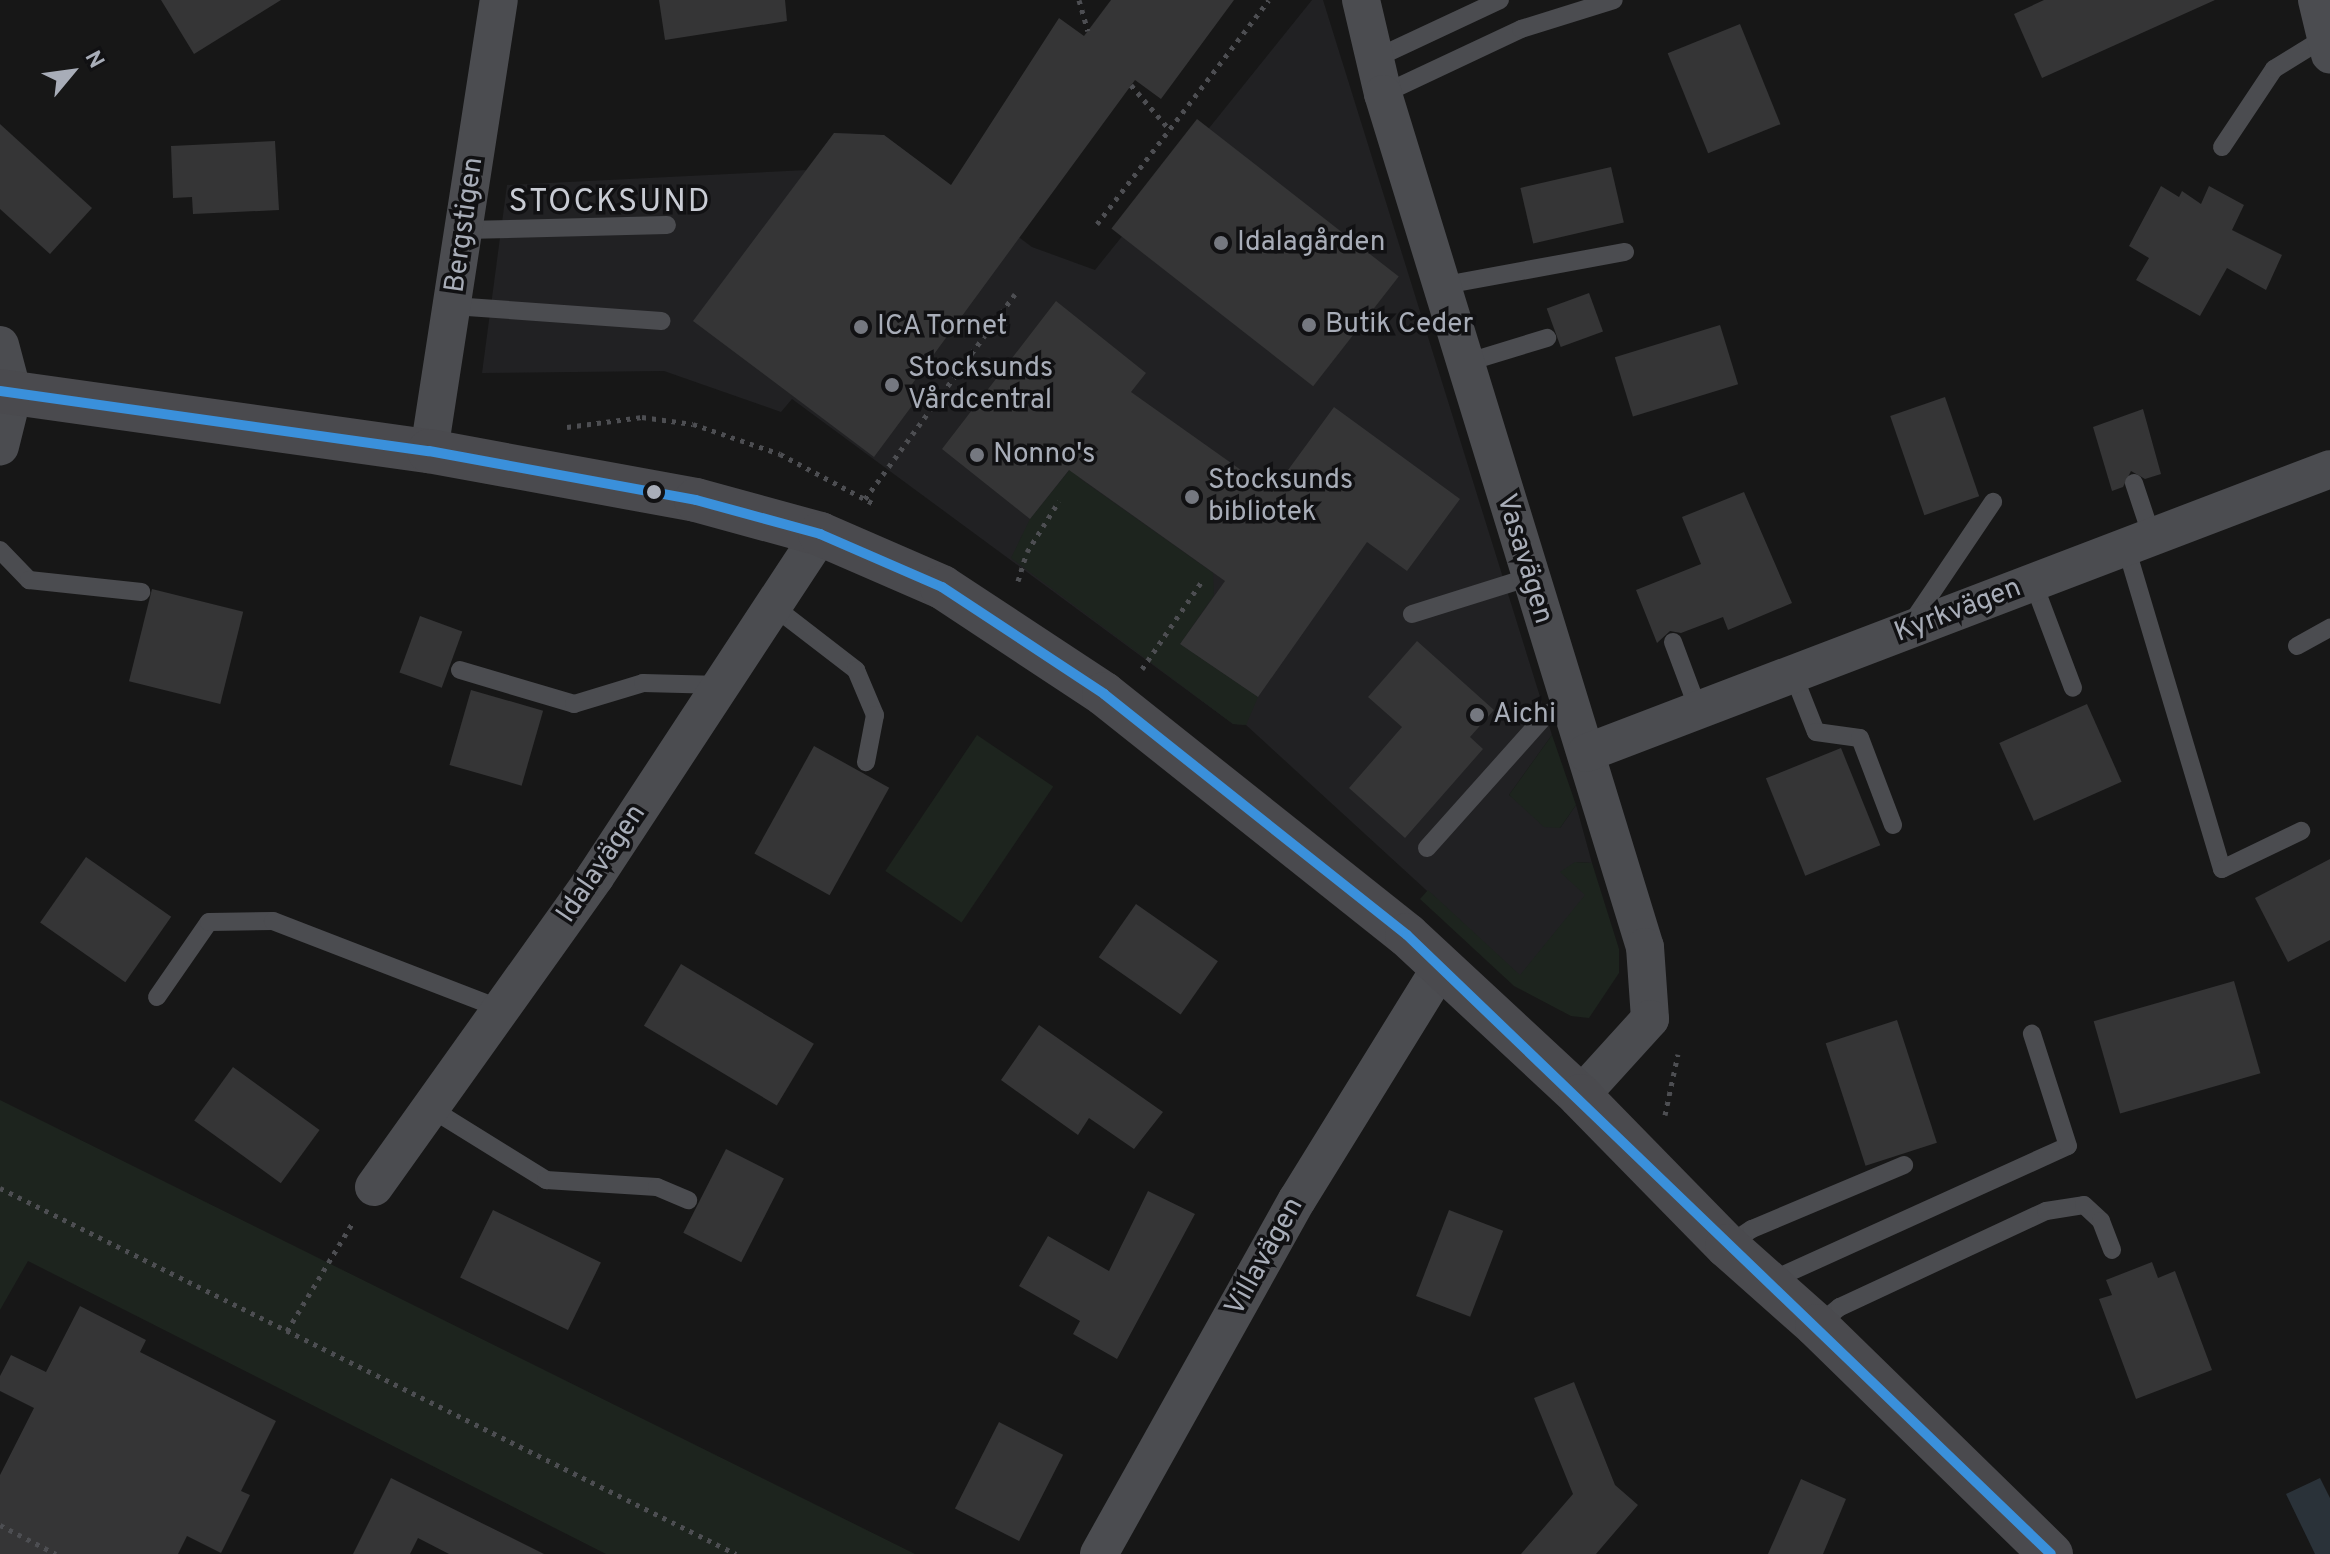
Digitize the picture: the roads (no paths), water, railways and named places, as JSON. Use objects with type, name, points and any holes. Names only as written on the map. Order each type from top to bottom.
[{"type":"street","name":"Bergstigen","points":[[429,451],[499,0]]},
{"type":"street","name":"Vasavägen","points":[[1361,0],[1378,77],[1445,285],[1465,363],[1567,702],[1586,753],[1645,947],[1650,1019],[1580,1096]]},
{"type":"street","points":[[2317,0],[2328,46]]},
{"type":"street","points":[[0,345],[7,392],[0,446]]},
{"type":"street","points":[[7,392],[429,451],[696,500],[820,534],[942,587],[1104,694],[1441,967],[1580,1096],[1727,1246],[1817,1326],[2051,1554]]},
{"type":"street","name":"Kyrkvägen","points":[[1586,753],[2330,469]]},
{"type":"street","name":"Idalavägen","points":[[374,1187],[501,1009],[820,534]]},
{"type":"street","name":"Villavägen","points":[[1099,1554],[1297,1200],[1441,967]]},
{"type":"lane","points":[[1378,77],[1500,0]]},
{"type":"lane","points":[[1378,77],[1614,0]]},
{"type":"lane","points":[[2222,147],[2274,69],[2328,46]]},
{"type":"lane","points":[[466,224],[667,225]]},
{"type":"lane","points":[[1445,285],[1625,252]]},
{"type":"lane","points":[[453,306],[661,321]]},
{"type":"lane","points":[[1465,363],[1547,338]]},
{"type":"lane","points":[[2134,483],[2139,542],[2222,869],[2301,831]]},
{"type":"lane","points":[[1905,631],[1993,502]]},
{"type":"lane","points":[[0,550],[29,580],[141,592]]},
{"type":"lane","points":[[1412,614],[1530,577]]},
{"type":"lane","points":[[2033,582],[2073,688]]},
{"type":"lane","points":[[773,606],[856,670],[875,715],[866,762]]},
{"type":"lane","points":[[2297,646],[2330,628]]},
{"type":"lane","points":[[1673,642],[1698,709]]},
{"type":"lane","points":[[460,670],[574,704],[643,683],[721,685]]},
{"type":"lane","points":[[1793,674],[1816,732],[1860,738],[1893,825]]},
{"type":"lane","points":[[1427,848],[1545,716],[1567,702]]},
{"type":"lane","points":[[157,997],[209,922],[273,921],[501,1009]]},
{"type":"lane","points":[[1768,1282],[2068,1146],[2032,1034]]},
{"type":"lane","points":[[430,1108],[546,1180],[657,1187],[688,1200]]},
{"type":"lane","points":[[1727,1246],[1752,1229],[1904,1165]]},
{"type":"lane","points":[[1817,1326],[1840,1307],[2046,1211],[2084,1205],[2101,1221],[2112,1250]]},
{"type":"place","name":"Idalagården","points":[[1221,243]]},
{"type":"place","name":"Butik Ceder","points":[[1309,325]]},
{"type":"place","name":"ICA Tornet","points":[[861,327]]},
{"type":"place","name":"Stocksunds Vårdcentral","points":[[892,385]]},
{"type":"place","name":"Nonno's","points":[[977,455]]},
{"type":"place","name":"Stocksunds bibliotek","points":[[1192,497]]},
{"type":"place","name":"Aichi","points":[[1477,715]]},
{"type":"district","name":"STOCKSUND","points":[[610,203]]}]
